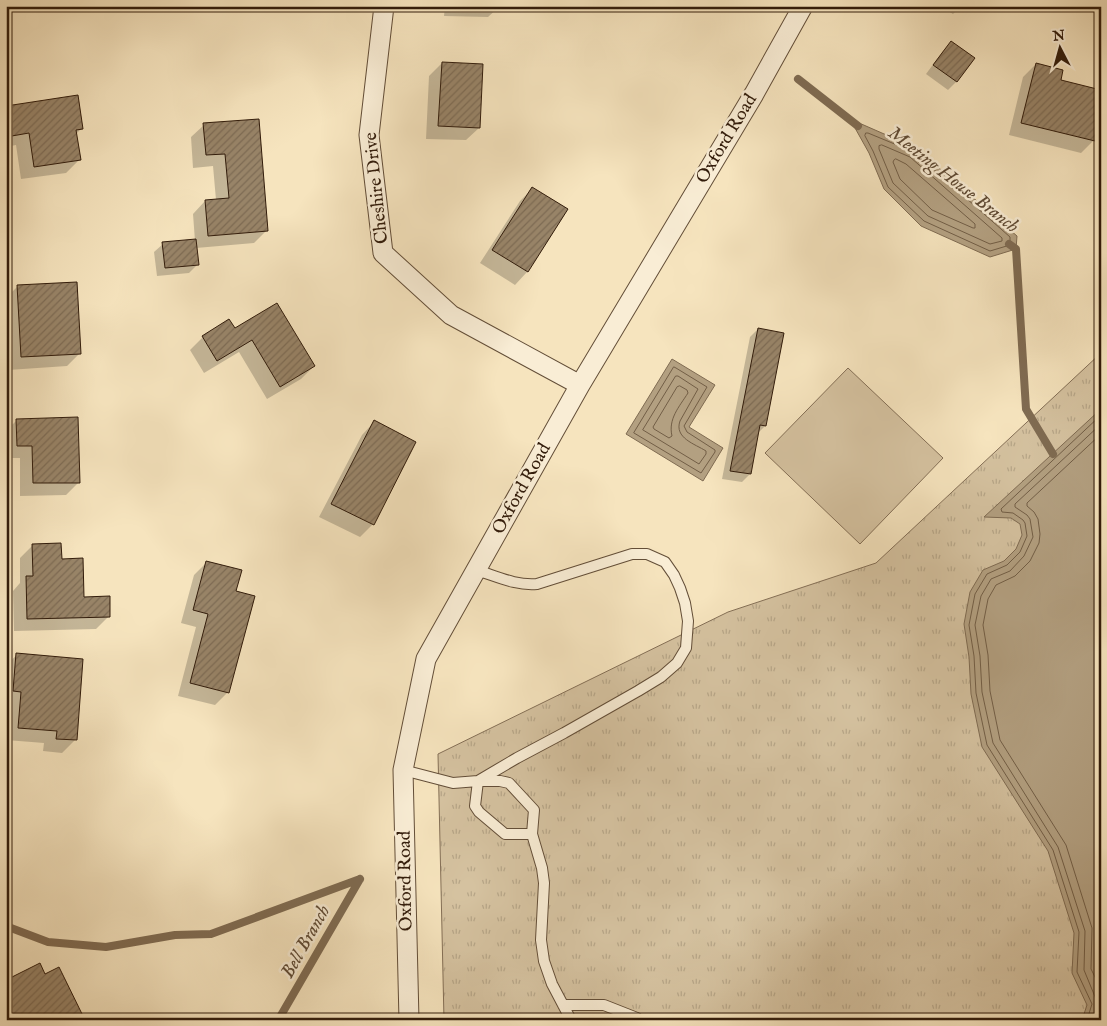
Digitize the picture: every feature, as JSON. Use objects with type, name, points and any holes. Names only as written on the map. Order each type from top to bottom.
[{"type":"street","name":"Cheshire Drive","points":[[384,6],[369,135],[383,253],[451,314],[580,385]]},
{"type":"street","name":"Oxford Road","points":[[408,1020],[403,770],[426,659],[580,385],[754,94],[803,6]]},
{"type":"lane","points":[[476,570],[516,583],[526,585],[537,584],[632,554],[647,554],[665,562],[674,575],[685,604],[688,621],[686,648],[676,663],[661,677],[478,781]]},
{"type":"lane","points":[[403,770],[453,783],[478,781],[509,783],[534,810],[532,834],[542,868],[544,883],[542,940],[544,961],[552,984],[571,1020]]},
{"type":"lane","points":[[478,781],[475,806],[479,812],[505,834],[532,834]]},
{"type":"lane","points":[[563,1005],[604,1005],[638,1018]]},
{"type":"green space","points":[[1101,353],[1101,1020],[444,1020],[438,754],[728,612],[876,563]]},
{"type":"green space","points":[[848,368],[943,458],[860,544],[765,453]]},
{"type":"water","points":[[850,119],[916,148],[1017,236],[1016,249],[990,257],[921,226],[884,189],[869,153]]},
{"type":"water","points":[[672,359],[715,385],[689,427],[723,448],[703,481],[626,434]]},
{"type":"water","points":[[1101,409],[1101,1020],[1082,1020],[1087,1005],[1072,973],[1074,933],[1048,851],[982,747],[971,694],[969,657],[964,624],[970,592],[983,570],[1004,561],[1016,549],[1022,535],[1020,524],[1011,518],[984,517]]},
{"type":"building","points":[[951,41],[975,58],[957,82],[933,65]]},
{"type":"building","points":[[442,62],[483,64],[480,128],[438,126]]},
{"type":"building","points":[[1036,63],[1063,70],[1061,80],[1101,90],[1101,119],[1095,141],[1021,123]]},
{"type":"building","points":[[78,95],[83,129],[76,130],[81,160],[34,167],[29,133],[6,137],[6,106]]},
{"type":"building","points":[[259,119],[268,231],[208,236],[205,200],[229,198],[225,154],[206,155],[203,123]]},
{"type":"building","points":[[532,187],[568,209],[528,272],[492,250]]},
{"type":"building","points":[[196,239],[199,265],[165,268],[162,242]]},
{"type":"building","points":[[77,282],[81,354],[21,357],[17,285]]},
{"type":"building","points":[[277,303],[315,366],[280,387],[252,340],[217,361],[202,336],[229,319],[235,328]]},
{"type":"building","points":[[758,328],[784,333],[766,426],[760,425],[751,474],[730,471]]},
{"type":"building","points":[[78,417],[80,483],[33,483],[32,446],[17,446],[16,419]]},
{"type":"building","points":[[374,420],[416,442],[374,525],[331,504]]},
{"type":"building","points":[[61,543],[62,559],[83,558],[84,597],[110,596],[110,617],[27,619],[26,576],[33,576],[32,544]]},
{"type":"building","points":[[206,561],[242,570],[236,591],[255,596],[229,693],[190,683],[208,614],[193,610]]},
{"type":"building","points":[[16,653],[83,659],[77,740],[56,739],[57,731],[18,728],[21,692],[13,691]]},
{"type":"building","points":[[40,963],[45,974],[59,967],[85,1020],[6,1020],[6,980]]},
{"type":"waterway","name":"Meeting House Branch","points":[[798,79],[858,126]]},
{"type":"waterway","name":"Meeting House Branch","points":[[1009,244],[1016,249],[1026,409],[1053,454]]},
{"type":"waterway","points":[[6,928],[11,928],[48,942],[106,947],[175,935],[211,934],[360,879]]},
{"type":"waterway","name":"Bell Branch","points":[[281,1020],[280,1017],[360,879]]}]
